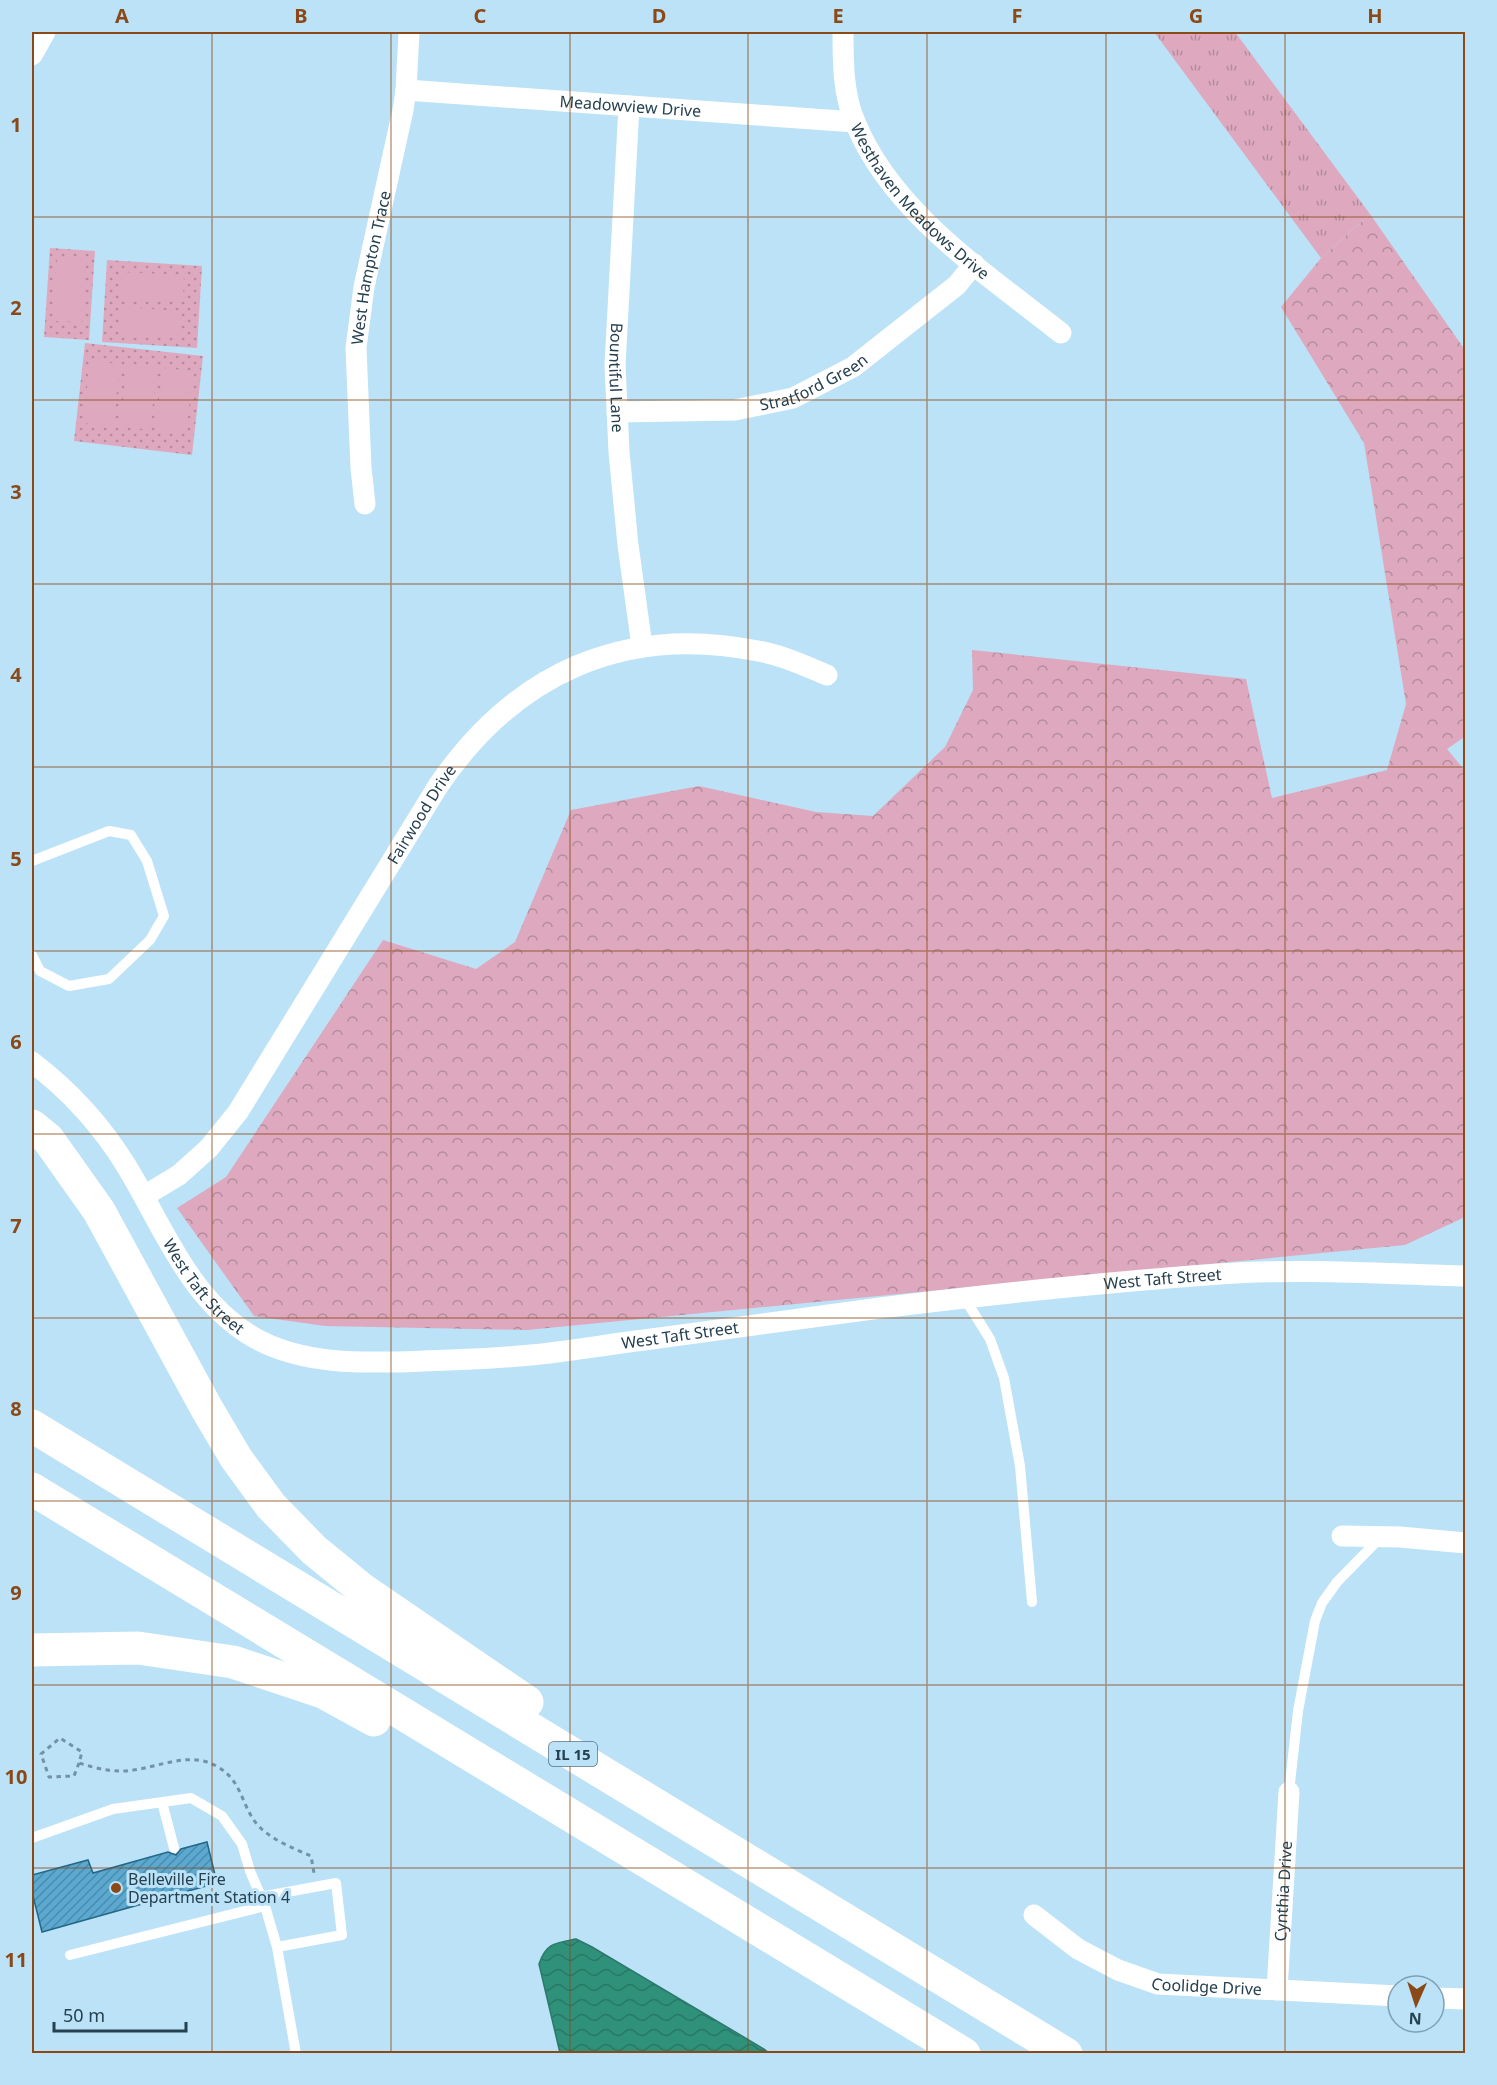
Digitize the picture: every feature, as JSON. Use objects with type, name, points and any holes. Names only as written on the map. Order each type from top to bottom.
[{"type":"highway","points":[[32,1126],[48,1139],[99,1211],[207,1409],[236,1458],[271,1506],[314,1550],[363,1590],[598,1750],[645,1797]]},
{"type":"highway","name":"IL 15","points":[[32,1426],[1066,2054]]},
{"type":"highway","points":[[32,1489],[964,2054]]},
{"type":"highway","points":[[32,1650],[138,1648],[233,1662],[323,1692],[494,1786],[566,1812]]},
{"type":"street","points":[[32,54],[45,32]]},
{"type":"street","name":"West Hampton Trace","points":[[365,504],[360,468],[356,348],[364,287],[406,90],[410,32]]},
{"type":"street","name":"Westhaven Meadows Drive","points":[[843,32],[847,97],[855,122],[872,156],[895,190],[925,222],[1061,333]]},
{"type":"street","name":"Meadowview Drive","points":[[406,90],[855,122]]},
{"type":"street","name":"Bountiful Lane","points":[[629,106],[615,365],[628,545],[642,646]]},
{"type":"street","name":"Stratford Green","points":[[617,412],[735,410],[793,398],[853,367],[957,285],[974,264]]},
{"type":"street","name":"Fairwood Drive","points":[[144,1196],[179,1175],[209,1148],[238,1112],[438,786],[454,762],[476,737],[506,709],[537,686],[572,667],[605,655],[642,646],[675,643],[714,644],[760,651],[827,675]]},
{"type":"street","name":"West Taft Street","points":[[32,1062],[56,1081],[80,1105],[124,1162],[189,1276],[212,1304],[234,1324],[256,1339],[280,1349],[332,1360],[364,1363],[522,1356],[883,1308],[1223,1274],[1314,1272],[1466,1276]]},
{"type":"street","points":[[1342,1536],[1466,1542]]},
{"type":"street","name":"Cynthia Drive","points":[[1277,1990],[1289,1792]]},
{"type":"street","name":"Coolidge Drive","points":[[1034,1916],[1078,1949],[1118,1970],[1158,1984],[1386,1995]]},
{"type":"street","points":[[1446,1999],[1466,2000]]},
{"type":"lane","points":[[32,861],[109,831],[131,836],[147,861],[164,916],[150,940],[109,979],[69,986],[40,971],[32,956]]},
{"type":"lane","points":[[965,1299],[990,1339],[1004,1378],[1020,1466],[1032,1602]]},
{"type":"lane","points":[[1289,1792],[1298,1711],[1315,1621],[1322,1603],[1337,1582],[1382,1537]]},
{"type":"lane","points":[[32,1838],[113,1809],[191,1798],[222,1816],[242,1844],[263,1901],[277,1947],[296,2054]]},
{"type":"lane","points":[[162,1802],[174,1848]]},
{"type":"lane","points":[[70,1954],[336,1883],[342,1935],[277,1947]]},
{"type":"green space","points":[[1154,32],[1235,32],[1370,214],[1321,258]]},
{"type":"green space","points":[[1370,214],[1465,350],[1466,736],[1447,749],[1466,772],[1465,1217],[1405,1245],[527,1330],[325,1326],[254,1316],[177,1208],[226,1177],[383,940],[476,969],[515,942],[571,810],[699,786],[816,812],[873,816],[945,747],[973,690],[972,650],[1246,679],[1272,798],[1387,770],[1406,704],[1364,443],[1281,307],[1321,258]]},
{"type":"green space","points":[[50,248],[95,251],[89,340],[44,337]]},
{"type":"green space","points":[[57,259],[86,260],[82,322],[53,321]]},
{"type":"green space","points":[[107,260],[202,266],[197,348],[102,342]]},
{"type":"green space","points":[[122,272],[184,275],[183,302],[121,299]]},
{"type":"green space","points":[[120,307],[182,311],[181,338],[119,335]]},
{"type":"green space","points":[[85,343],[203,356],[192,455],[74,441]]},
{"type":"green space","points":[[90,361],[120,364],[113,427],[83,423]]},
{"type":"green space","points":[[127,364],[157,367],[150,430],[120,426]]},
{"type":"green space","points":[[163,368],[193,371],[186,433],[155,430]]},
{"type":"water","points":[[576,1939],[769,2053],[560,2053],[539,1964],[545,1952],[552,1945]]},
{"type":"building","name":"Belleville Fire Department Station 4","points":[[207,1842],[217,1883],[42,1932],[32,1892],[32,1875],[88,1860],[93,1873],[168,1852],[176,1855],[181,1849]]},
{"type":"place","name":"Belleville Fire Department Station 4","points":[[116,1888]]}]
